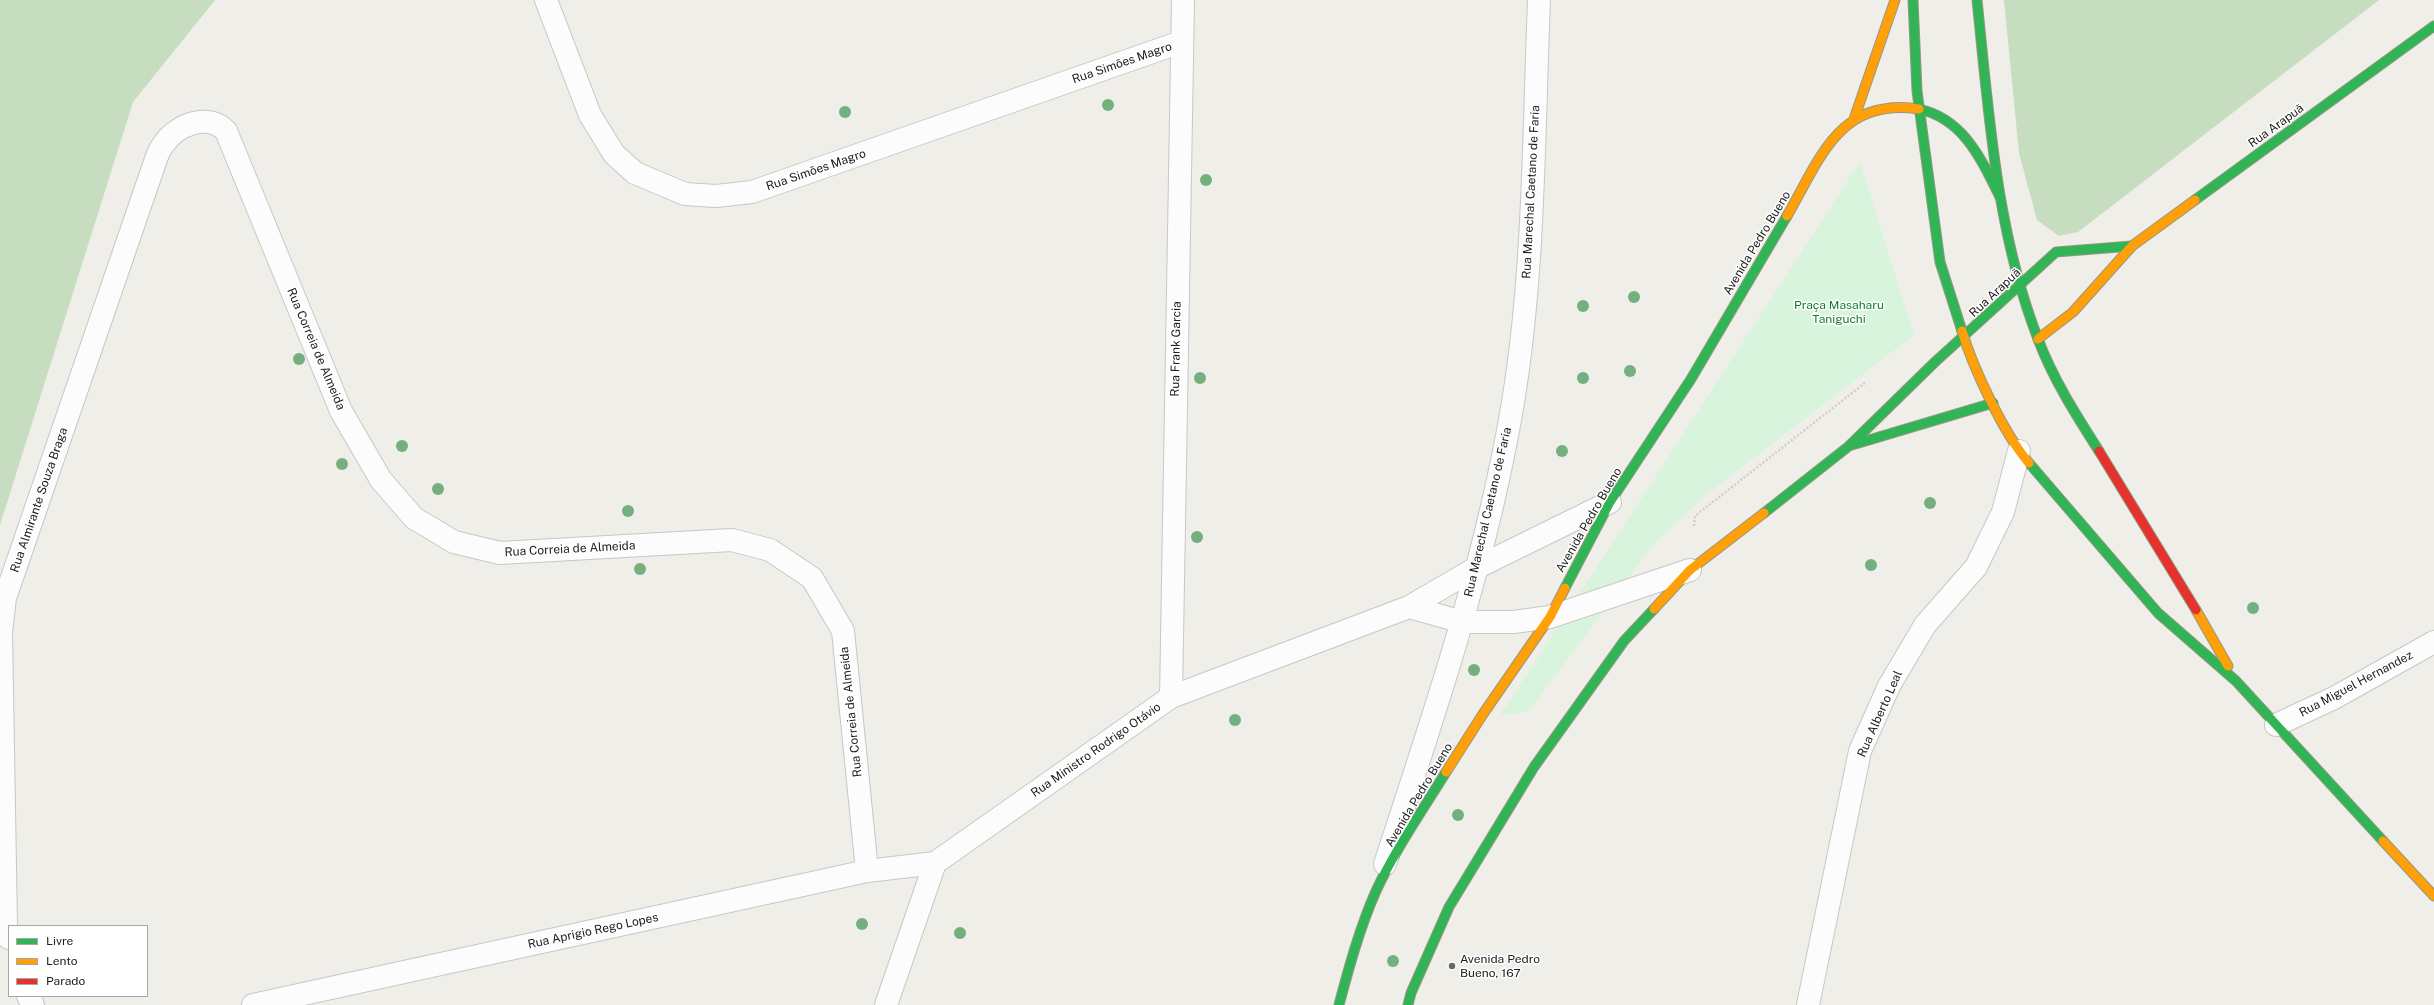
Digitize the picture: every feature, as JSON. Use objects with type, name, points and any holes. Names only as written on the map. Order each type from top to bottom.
[{"type":"main road","points":[[1854,119],[1894,0]]},
{"type":"main road","points":[[1913,0],[1919,107],[1940,262],[1964,338],[1993,403],[2019,451],[2158,613],[2236,681],[2434,896]]},
{"type":"main road","points":[[1977,0],[2000,197],[2020,287],[2038,339],[2055,378],[2161,550],[2236,681]]},
{"type":"main road","name":"Rua Arapuã","points":[[2038,339],[2073,312],[2132,246],[2434,26]]},
{"type":"main road","points":[[1919,107],[1939,115],[1960,131],[1980,158],[2000,197]]},
{"type":"main road","name":"Avenida Pedro Bueno","points":[[1339,1005],[1352,957],[1376,891],[1444,774],[1550,617],[1610,502],[1691,379],[1833,138],[1854,119],[1885,108],[1919,107]]},
{"type":"main road","name":"Rua Arapuã","points":[[1964,338],[2056,252],[2132,246]]},
{"type":"main road","points":[[1408,1005],[1411,993],[1449,907],[1534,767],[1624,641],[1690,570],[1849,446],[1935,362],[1964,338]]},
{"type":"main road","points":[[1849,446],[1993,403]]},
{"type":"street","name":"Rua Simões Magro","points":[[546,0],[590,115],[614,154],[635,173],[685,194],[716,196],[752,192],[1181,42]]},
{"type":"street","name":"Rua Frank Garcia","points":[[1171,697],[1182,0]]},
{"type":"street","name":"Rua Marechal Caetano de Faria","points":[[1376,891],[1463,622],[1506,446],[1526,308],[1539,0]]},
{"type":"street","name":"Rua Correia de Almeida","points":[[198,122],[220,124],[226,131],[341,411],[381,480],[414,518],[454,542],[500,553],[732,540],[770,550],[812,578],[843,631],[867,871]]},
{"type":"street","name":"Rua Almirante Souza Braga","points":[[8,934],[6,926],[1,632],[5,598],[155,162],[162,145],[175,131],[198,122]]},
{"type":"street","name":"Rua Alberto Leal","points":[[1808,1005],[1860,751],[1889,686],[1925,625],[1976,567],[2003,512],[2019,451]]},
{"type":"street","name":"Rua Ministro Rodrigo Otávio","points":[[935,863],[1171,697],[1409,607],[1476,568],[1610,502]]},
{"type":"street","points":[[1409,607],[1463,622],[1514,622],[1550,617],[1690,570]]},
{"type":"street","name":"Rua Miguel Hernandez","points":[[2276,725],[2334,698],[2434,642]]},
{"type":"street","name":"Rua Aprigio Rego Lopes","points":[[253,1005],[867,871],[935,863]]},
{"type":"street","points":[[886,1005],[935,863]]},
{"type":"path","points":[[1690,570],[1695,516],[1868,381]]},
{"type":"green space","points":[[0,0],[215,0],[133,102],[0,525]]},
{"type":"green space","points":[[2004,0],[2379,0],[2078,232],[2059,236],[2037,220],[2019,153]]},
{"type":"green space","name":"Praça Masaharu Taniguchi","points":[[1860,162],[1914,335],[1708,493],[1653,545],[1529,711],[1500,716]]},
{"type":"traffic: fast","points":[[1913,0],[1917,91],[1940,262],[1962,331]]},
{"type":"traffic: fast","points":[[1977,0],[1990,129],[2003,214],[2012,256],[2024,298],[2044,354],[2066,396],[2099,451]]},
{"type":"traffic: fast","points":[[2195,200],[2434,26]]},
{"type":"traffic: fast","points":[[1919,109],[1935,114],[1959,131],[1978,155],[2000,197]]},
{"type":"traffic: fast","points":[[1565,588],[1610,502],[1691,379],[1787,216]]},
{"type":"traffic: fast","points":[[1764,513],[1849,446],[1935,362],[2056,252],[2132,246]]},
{"type":"traffic: fast","points":[[1852,445],[1993,403]]},
{"type":"traffic: fast","points":[[2029,463],[2158,613],[2236,681],[2383,841]]},
{"type":"traffic: fast","points":[[1408,1005],[1411,993],[1449,907],[1534,767],[1624,641],[1654,609]]},
{"type":"traffic: fast","points":[[1339,1005],[1360,933],[1376,891],[1400,846],[1446,772]]},
{"type":"traffic: slow","points":[[1854,119],[1895,0]]},
{"type":"traffic: slow","points":[[1787,216],[1822,154],[1835,137],[1851,123],[1869,113],[1892,108],[1919,109]]},
{"type":"traffic: slow","points":[[2038,339],[2073,312],[2132,246],[2195,200]]},
{"type":"traffic: slow","points":[[1962,331],[1990,400],[2019,451],[2029,463]]},
{"type":"traffic: slow","points":[[1654,609],[1690,570],[1764,513]]},
{"type":"traffic: slow","points":[[1446,772],[1483,714],[1550,617],[1565,588]]},
{"type":"traffic: slow","points":[[2196,610],[2228,666]]},
{"type":"traffic: slow","points":[[2383,841],[2434,896]]},
{"type":"traffic: jam","points":[[2099,451],[2196,610]]},
{"type":"place","name":"Avenida Pedro Bueno, 167","points":[[1452,966]]}]
